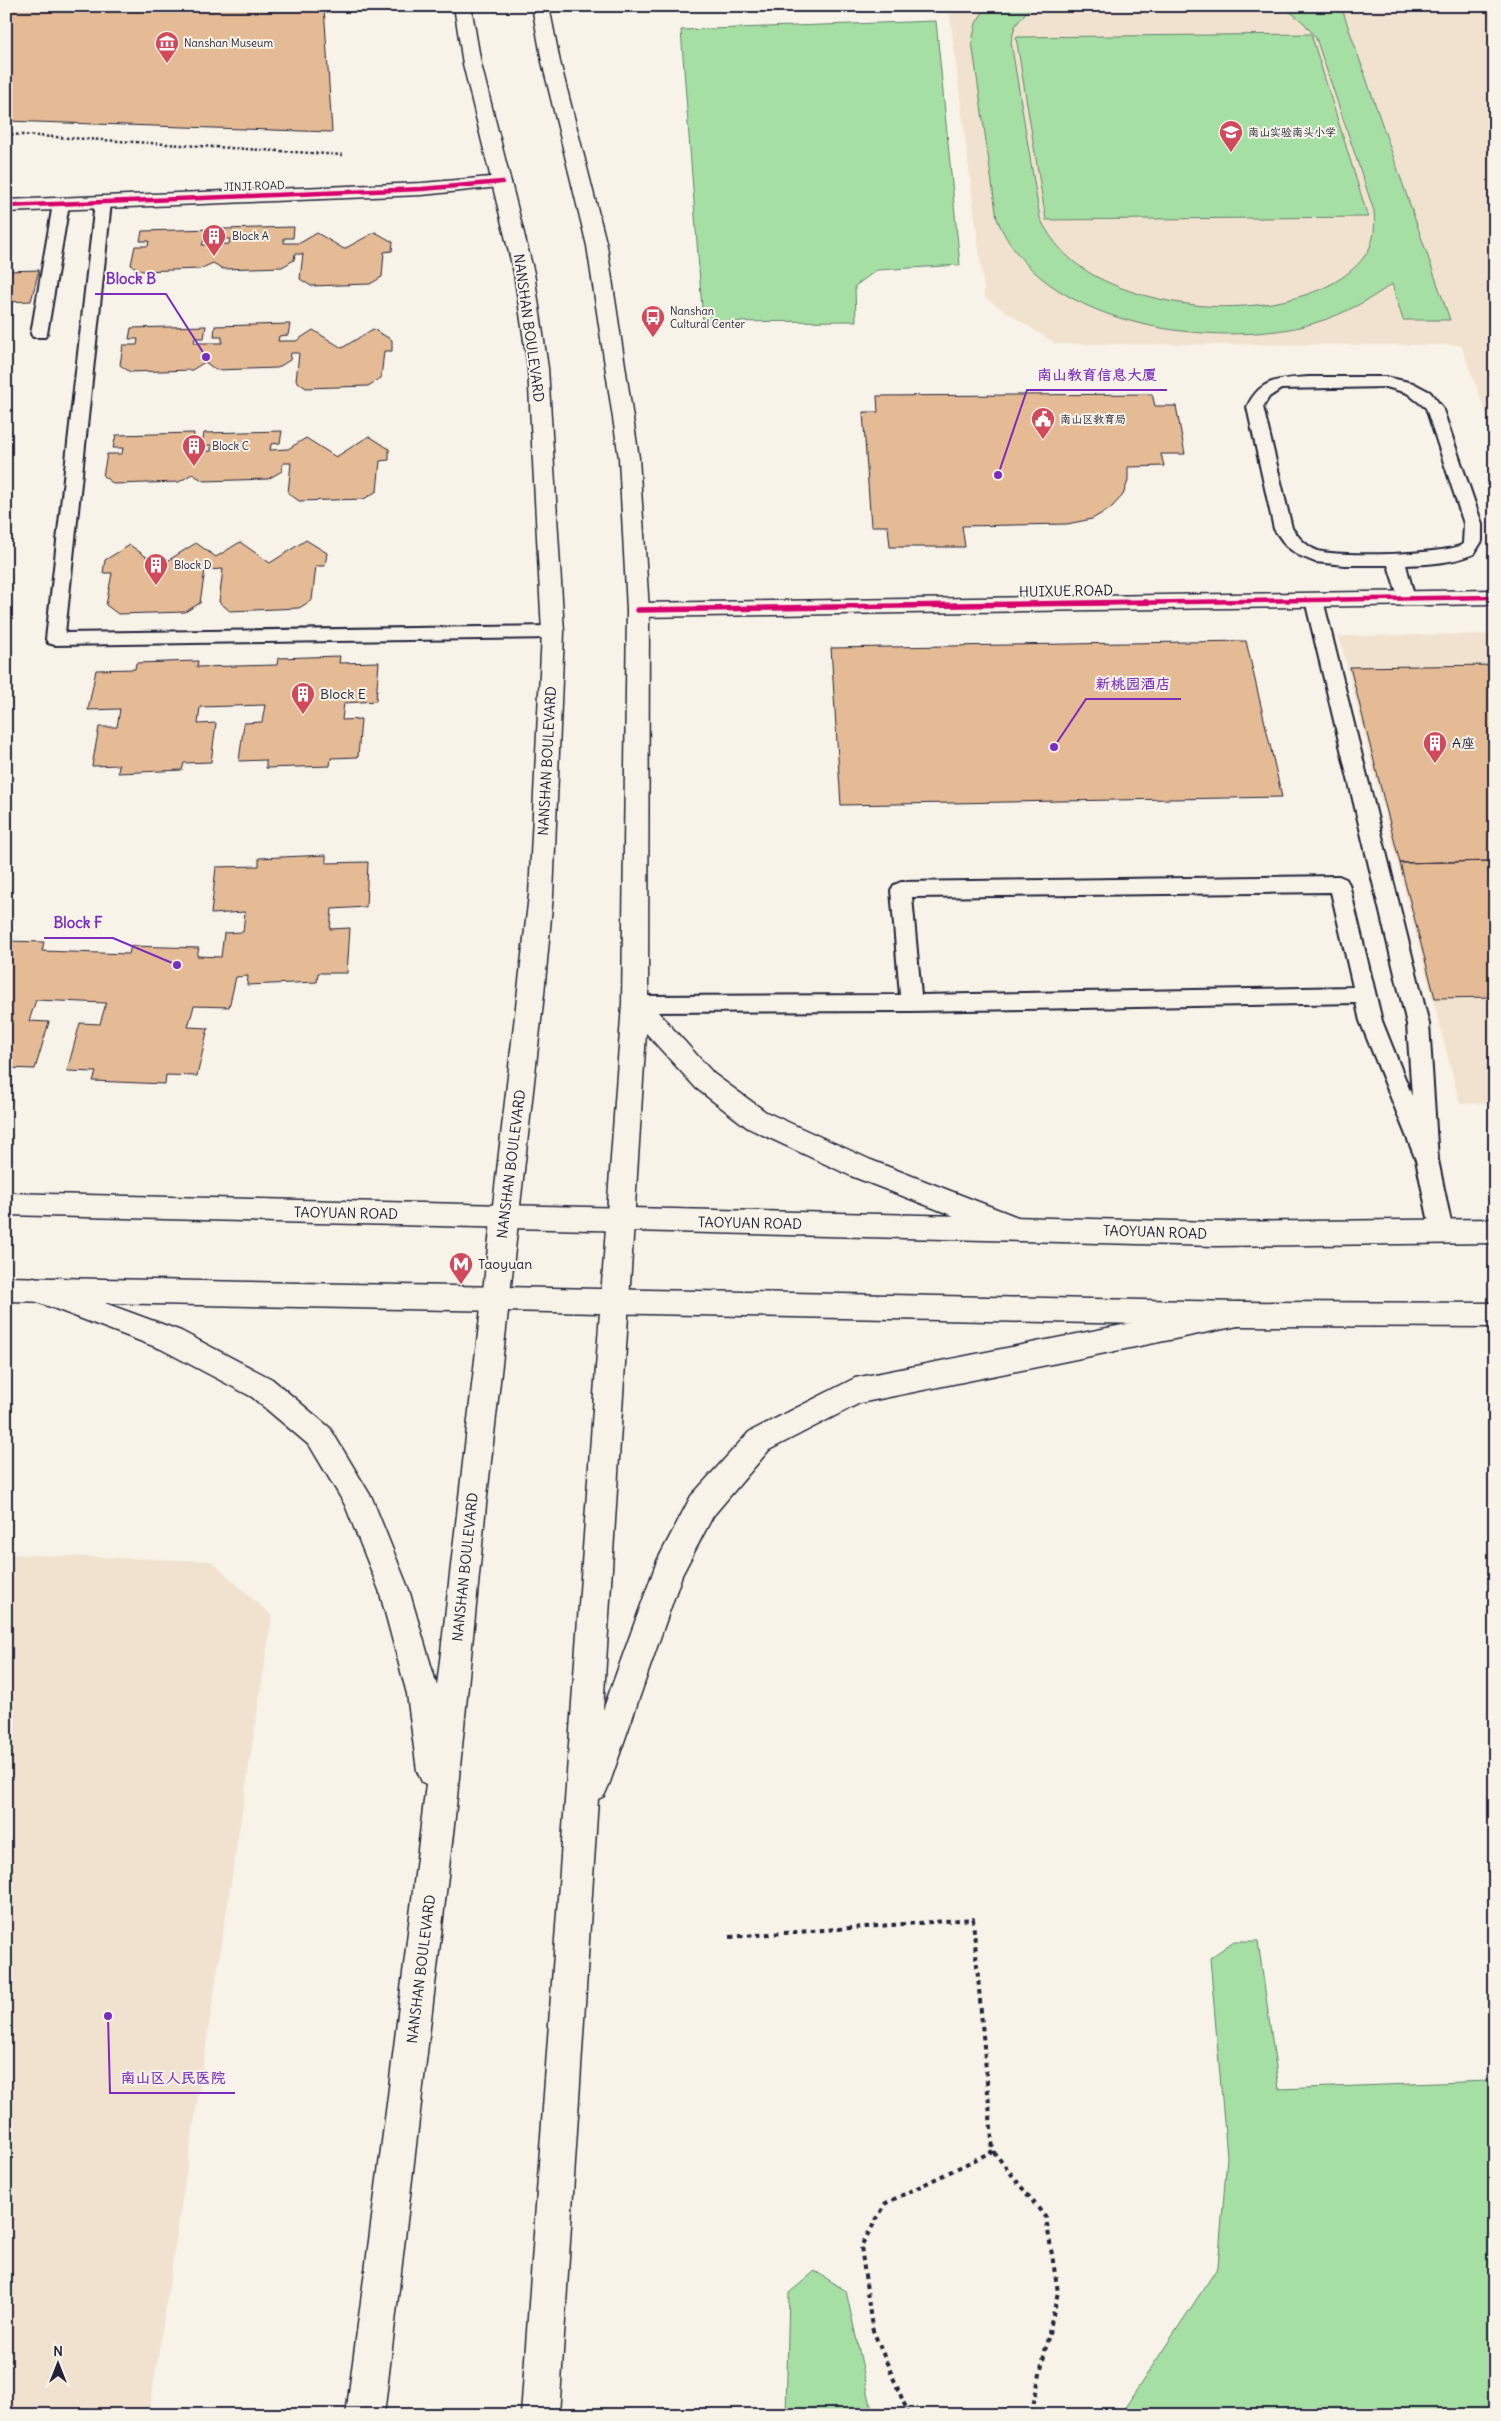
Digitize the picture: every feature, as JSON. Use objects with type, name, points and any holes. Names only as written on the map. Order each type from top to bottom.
[{"type":"main road","name":"NANSHAN BOULEVARD","points":[[364,2415],[406,2096],[439,1818],[471,1505],[541,895],[553,632],[538,368],[524,273],[472,64],[462,6]]},
{"type":"main road","points":[[540,6],[551,62],[598,255],[629,458],[638,610],[635,1004],[540,2415]]},
{"type":"main road","name":"JINJI ROAD","points":[[6,206],[422,189],[502,182]]},
{"type":"main road","name":"HUIXUE ROAD","points":[[638,610],[1495,597]]},
{"type":"main road","points":[[635,1004],[705,1081],[757,1120],[861,1168],[1018,1229]]},
{"type":"main road","name":"TAOYUAN ROAD","points":[[6,1204],[1216,1234],[1495,1231]]},
{"type":"main road","points":[[20,1289],[1238,1314],[1495,1315]]},
{"type":"main road","points":[[20,1289],[179,1344],[262,1388],[320,1437],[357,1498],[394,1590],[423,1694],[439,1818]]},
{"type":"main road","points":[[581,1820],[668,1571],[702,1506],[759,1441],[855,1391],[1238,1314]]},
{"type":"lane","points":[[103,202],[55,639],[553,632]]},
{"type":"lane","points":[[39,334],[61,204]]},
{"type":"lane","points":[[1386,382],[1408,386],[1425,395],[1434,407],[1473,524],[1474,540],[1467,550],[1449,556],[1395,558],[1336,560],[1314,556],[1292,544],[1283,529],[1255,408],[1260,395],[1272,386],[1289,384],[1386,382]]},
{"type":"lane","points":[[1395,558],[1406,598]]},
{"type":"lane","points":[[1314,600],[1418,1024],[1427,1160],[1442,1232]]},
{"type":"lane","points":[[911,1003],[901,890],[1339,884],[1371,1021],[1427,1160]]},
{"type":"lane","points":[[635,1004],[911,1003],[1365,996]]},
{"type":"path","points":[[324,7],[361,7]]},
{"type":"path","points":[[6,134],[344,155]]},
{"type":"path","points":[[730,1937],[974,1919],[993,2150],[1046,2218],[1058,2292],[1031,2415]]},
{"type":"path","points":[[908,2415],[872,2328],[862,2246],[886,2203],[993,2150]]},
{"type":"shaded area","name":"南山实验南头小学","points":[[952,6],[1495,6],[1495,437],[1461,345],[1056,344],[985,298],[949,8]]},
{"type":"shaded area","points":[[1495,634],[1495,1103],[1460,1104],[1339,636]]},
{"type":"shaded area","points":[[6,1554],[211,1561],[272,1616],[149,2415],[6,2415]]},
{"type":"green space","points":[[987,6],[1031,6],[1015,26],[1011,42],[1040,218],[1062,251],[1084,270],[1093,275],[1142,295],[1195,305],[1240,306],[1289,299],[1313,292],[1335,282],[1354,268],[1368,251],[1372,241],[1374,211],[1316,38],[1304,23],[1283,6],[1341,6],[1450,320],[1403,320],[1392,284],[1348,310],[1325,320],[1300,327],[1260,333],[1217,334],[1172,330],[1127,320],[1085,305],[1048,283],[1018,255],[997,219],[972,42],[976,23]]},
{"type":"green space","points":[[936,21],[960,265],[877,270],[855,286],[856,321],[703,322],[681,30]]},
{"type":"green space","points":[[1311,34],[1368,217],[1046,220],[1016,37]]},
{"type":"green space","points":[[1234,1941],[1258,1941],[1279,2089],[1489,2081],[1495,2102],[1495,2415],[1120,2415],[1218,2267],[1227,2157],[1210,1958]]},
{"type":"green space","points":[[815,2271],[846,2291],[873,2415],[786,2415],[789,2293]]},
{"type":"building","name":"Nanshan Museum","points":[[6,6],[324,6],[332,132],[6,121]]},
{"type":"building","name":"Block A","points":[[294,227],[293,238],[284,238],[284,243],[300,243],[317,233],[344,249],[375,232],[393,242],[392,251],[384,252],[382,277],[370,284],[311,286],[300,279],[303,254],[295,254],[294,260],[282,267],[223,269],[213,263],[200,269],[142,271],[131,265],[135,246],[148,246],[149,241],[140,241],[142,231],[214,229],[212,240],[204,240],[202,245],[229,244],[230,239],[221,239],[223,229]]},
{"type":"building","points":[[39,270],[31,301],[6,302],[6,271]]},
{"type":"building","points":[[290,324],[288,335],[279,336],[278,341],[296,341],[313,330],[342,348],[373,329],[392,340],[392,351],[384,351],[381,378],[368,386],[306,388],[296,381],[299,353],[291,353],[290,360],[277,368],[216,370],[205,362],[192,370],[130,372],[120,365],[123,345],[137,345],[138,339],[129,339],[131,328],[206,326],[204,338],[195,338],[194,343],[222,343],[222,337],[214,337],[215,326]]},
{"type":"building","points":[[1152,394],[1155,406],[1176,406],[1185,454],[1161,454],[1164,466],[1128,467],[1128,481],[1123,495],[1111,508],[1092,519],[1067,524],[962,526],[965,547],[890,547],[888,526],[871,526],[863,412],[878,412],[877,396]]},
{"type":"building","name":"Block C","points":[[282,431],[280,443],[271,444],[270,450],[288,449],[306,438],[336,457],[369,436],[389,449],[389,460],[380,461],[377,491],[364,499],[299,501],[288,493],[291,463],[283,463],[282,471],[268,479],[204,481],[192,474],[179,482],[114,484],[103,476],[107,454],[122,454],[123,448],[113,448],[116,435],[194,433],[193,446],[182,446],[182,452],[211,451],[211,445],[202,446],[204,433]]},
{"type":"building","name":"Block D","points":[[306,540],[327,553],[325,566],[316,566],[312,600],[299,608],[230,611],[219,602],[223,569],[205,570],[200,603],[185,612],[118,614],[106,605],[112,573],[103,573],[105,560],[130,545],[159,566],[196,543],[216,557],[240,542],[270,563]]},
{"type":"building","points":[[1246,641],[1282,797],[841,805],[831,648]]},
{"type":"building","name":"Block E","points":[[340,656],[339,663],[379,662],[376,701],[344,703],[342,720],[361,719],[358,757],[331,758],[330,766],[266,768],[266,760],[239,761],[244,723],[262,722],[265,705],[200,707],[198,724],[216,723],[211,762],[184,763],[182,770],[118,773],[119,765],[92,766],[99,727],[117,727],[120,709],[88,710],[96,670],[135,669],[136,663],[198,661],[197,667],[277,665],[278,658]]},
{"type":"building","name":"A座","points":[[1495,665],[1495,861],[1400,863],[1350,667]]},
{"type":"building","points":[[326,855],[326,863],[368,862],[366,907],[332,909],[330,929],[350,928],[347,973],[318,973],[317,982],[247,985],[248,976],[236,977],[229,1007],[194,1006],[188,1027],[208,1028],[197,1076],[166,1075],[165,1084],[93,1081],[96,1072],[67,1071],[80,1023],[100,1024],[106,1003],[36,1000],[29,1021],[49,1022],[35,1069],[6,1068],[6,941],[44,942],[42,951],[129,954],[131,946],[199,948],[197,956],[221,957],[224,933],[243,932],[245,912],[211,914],[216,867],[259,866],[259,858]]},
{"type":"building","points":[[1495,861],[1495,997],[1435,998],[1400,863]]},
{"type":"cycle path","points":[[6,206],[422,189],[502,182]]},
{"type":"cycle path","points":[[638,610],[1495,597]]},
{"type":"place","name":"Nanshan Museum","points":[[167,64]]},
{"type":"place","name":"南山实验南头小学","points":[[1231,153]]},
{"type":"place","name":"Block A","points":[[214,257]]},
{"type":"place","name":"Nanshan Cultural Center","points":[[653,338]]},
{"type":"place","name":"Block B","points":[[206,357]]},
{"type":"place","name":"南山区教育局","points":[[1043,440]]},
{"type":"place","name":"Block C","points":[[194,467]]},
{"type":"place","name":"南山教育信息大厦","points":[[998,475]]},
{"type":"place","name":"Block D","points":[[156,586]]},
{"type":"place","name":"Block E","points":[[303,715]]},
{"type":"place","name":"新桃园酒店","points":[[1054,747]]},
{"type":"place","name":"A座","points":[[1435,764]]},
{"type":"place","name":"Block F","points":[[177,965]]},
{"type":"place","name":"Taoyuan","points":[[461,1285]]},
{"type":"place","name":"南山区人民医院","points":[[108,2016]]}]
